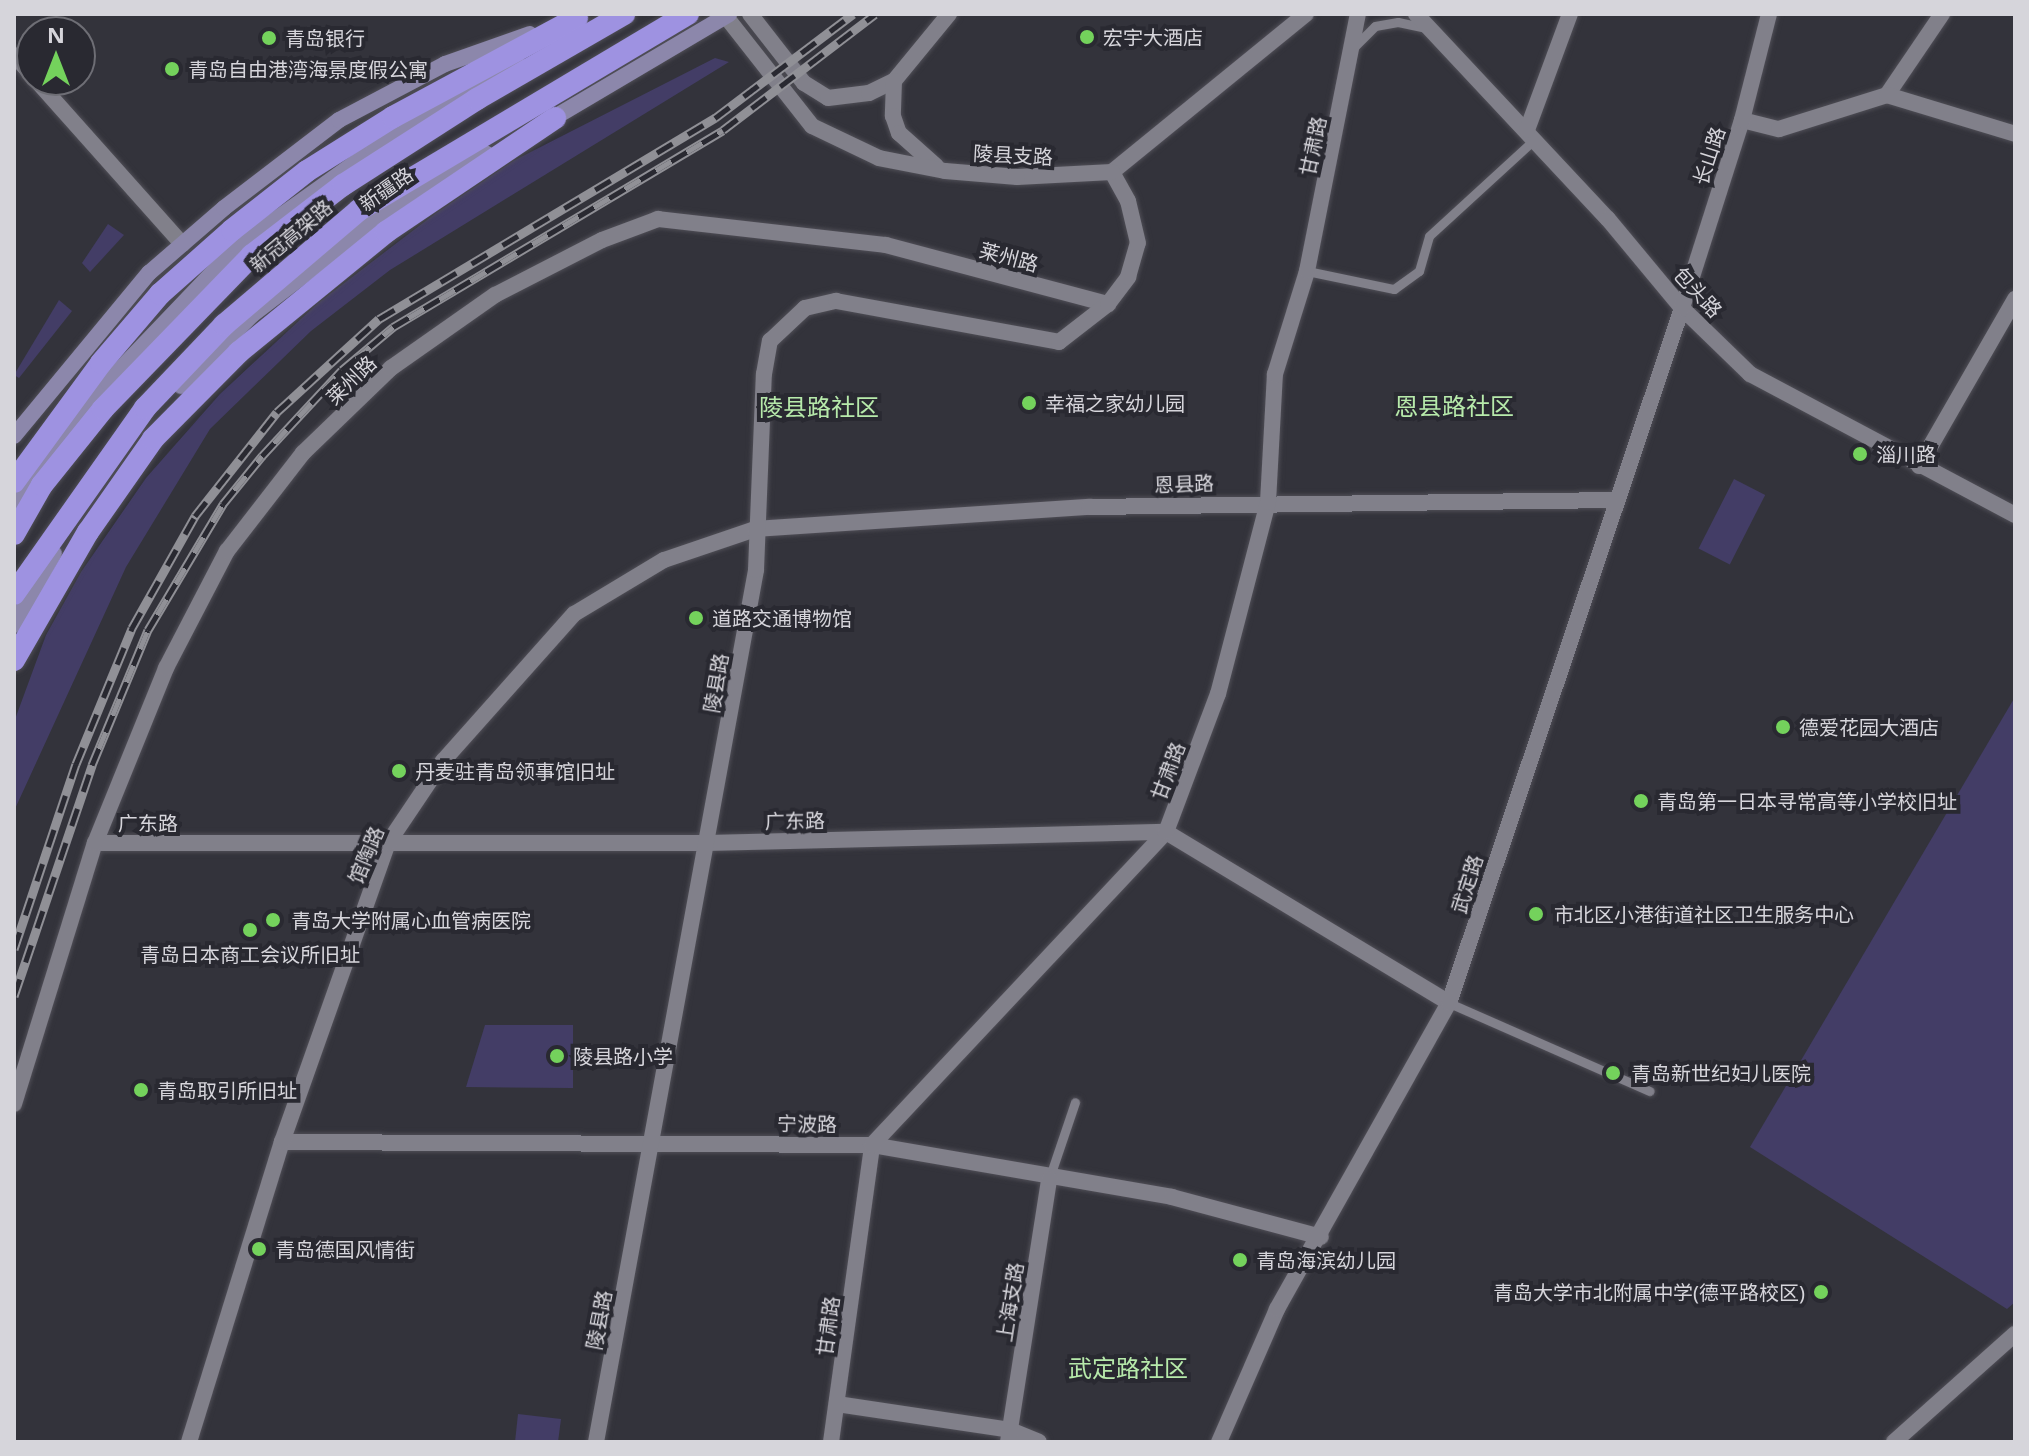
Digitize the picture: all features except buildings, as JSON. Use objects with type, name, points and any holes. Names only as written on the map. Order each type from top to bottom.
[{"type":"highway","name":"新冠高架路","points":[[14,534],[42,485],[103,409],[252,255],[343,185],[624,14]]},
{"type":"highway","name":"新冠高架路","points":[[14,594],[145,408],[224,325],[359,210],[688,14]]},
{"type":"highway","points":[[14,482],[101,363],[160,294],[307,171],[393,117],[580,16]]},
{"type":"highway","points":[[14,660],[88,532],[153,439],[239,352],[386,232],[555,118]]},
{"type":"main road","name":"新疆路","points":[[14,625],[59,542],[138,428],[252,315],[411,193],[555,118],[726,15]]},
{"type":"main road","name":"新疆路","points":[[14,508],[108,382],[237,247],[373,150],[485,82],[580,16]]},
{"type":"main road","points":[[14,436],[139,285],[182,244],[339,120],[445,64],[580,16]]},
{"type":"street","points":[[750,14],[817,94],[843,98],[894,81],[949,14]]},
{"type":"street","points":[[1112,172],[1306,14]]},
{"type":"street","name":"甘肃路","points":[[831,1442],[872,1145],[1166,832],[1218,694],[1268,502],[1275,374],[1307,271],[1355,46],[1358,14]]},
{"type":"street","name":"包头路","points":[[1416,14],[1531,134],[1682,308],[1750,374],[2015,515]]},
{"type":"street","points":[[1531,134],[1570,14]]},
{"type":"street","name":"长山路","points":[[1682,308],[1742,120],[1769,14]]},
{"type":"street","points":[[1887,95],[1942,14]]},
{"type":"street","name":"陵县支路","points":[[726,15],[812,126],[879,158],[945,171],[1017,177],[1112,172]]},
{"type":"street","points":[[894,81],[893,116],[899,133],[910,148],[945,171]]},
{"type":"street","points":[[1742,120],[1779,129],[1887,95],[2015,134]]},
{"type":"street","points":[[50,96],[182,244]]},
{"type":"street","name":"陵县路","points":[[596,1442],[756,570],[755,529],[766,353],[781,326],[805,308],[836,301],[1059,342],[1108,304],[1128,277],[1138,243],[1128,201],[1112,172]]},
{"type":"street","name":"莱州路","points":[[14,1104],[95,843],[166,668],[227,551],[303,453],[391,368],[495,295],[602,240],[658,219],[886,245],[1108,304]]},
{"type":"street","points":[[1919,466],[2015,299]]},
{"type":"street","name":"武定路","points":[[1219,1442],[1277,1309],[1321,1237],[1449,1003],[1615,500],[1682,308]]},
{"type":"street","name":"恩县路","points":[[755,529],[1268,502],[1615,500]]},
{"type":"street","name":"馆陶路","points":[[189,1442],[282,1142],[388,843],[443,761],[574,614],[664,560],[755,529]]},
{"type":"street","points":[[1166,832],[1449,1003]]},
{"type":"street","name":"广东路","points":[[95,843],[707,843],[1166,832]]},
{"type":"street","name":"宁波路","points":[[282,1142],[653,1141],[872,1145],[1049,1179],[1172,1197],[1321,1237]]},
{"type":"street","name":"上海支路","points":[[1009,1436],[1049,1179]]},
{"type":"street","points":[[1894,1442],[2015,1334]]},
{"type":"street","points":[[837,1404],[1039,1442]]},
{"type":"lane","points":[[1355,46],[1375,26],[1398,22],[1430,29]]},
{"type":"lane","points":[[1307,271],[1394,289],[1419,271],[1429,236],[1531,134]]},
{"type":"lane","points":[[1449,1003],[1649,1091]]},
{"type":"lane","points":[[1049,1179],[1075,1102]]},
{"type":"shaded area","points":[[715,58],[729,62],[390,270],[311,331],[210,429],[126,567],[14,811],[14,722],[46,635],[81,572],[146,478],[220,394],[318,303],[436,213],[513,161]]},
{"type":"shaded area","points":[[108,224],[124,235],[90,272],[82,263]]},
{"type":"shaded area","points":[[59,300],[72,311],[19,378],[14,375]]},
{"type":"shaded area","points":[[1734,479],[1765,495],[1730,564],[1699,548]]},
{"type":"shaded area","points":[[2015,697],[2015,1302],[2007,1309],[1750,1147]]},
{"type":"shaded area","points":[[485,1025],[573,1025],[573,1088],[466,1087]]},
{"type":"shaded area","points":[[518,1414],[561,1419],[558,1442],[515,1442]]},
{"type":"railway","points":[[14,949],[76,764],[132,628],[195,516],[277,412],[379,319],[715,118],[853,14]]},
{"type":"railway","points":[[14,996],[92,765],[148,630],[223,504],[262,456],[342,370],[393,327],[723,130],[875,14]]},
{"type":"place","name":"宏宇大酒店","points":[[1087,37]]},
{"type":"place","name":"青岛银行","points":[[269,38]]},
{"type":"place","name":"青岛自由港湾海景度假公寓","points":[[172,69]]},
{"type":"place","name":"幸福之家幼儿园","points":[[1029,403]]},
{"type":"place","name":"淄川路","points":[[1860,454]]},
{"type":"place","name":"道路交通博物馆","points":[[696,618]]},
{"type":"place","name":"德爱花园大酒店","points":[[1783,727]]},
{"type":"place","name":"丹麦驻青岛领事馆旧址","points":[[399,771]]},
{"type":"place","name":"青岛第一日本寻常高等小学校旧址","points":[[1641,801]]},
{"type":"place","name":"市北区小港街道社区卫生服务中心","points":[[1536,914]]},
{"type":"place","name":"青岛大学附属心血管病医院","points":[[273,920]]},
{"type":"place","name":"青岛日本商工会议所旧址","points":[[250,930]]},
{"type":"place","name":"陵县路小学","points":[[557,1056]]},
{"type":"place","name":"青岛新世纪妇儿医院","points":[[1613,1073]]},
{"type":"place","name":"青岛取引所旧址","points":[[141,1090]]},
{"type":"place","name":"青岛德国风情街","points":[[259,1249]]},
{"type":"place","name":"青岛海滨幼儿园","points":[[1240,1260]]},
{"type":"place","name":"青岛大学市北附属中学(德平路校区)","points":[[1821,1292]]},
{"type":"district","name":"恩县路社区","points":[[1454,406]]},
{"type":"district","name":"陵县路社区","points":[[819,407]]},
{"type":"district","name":"武定路社区","points":[[1128,1368]]}]
